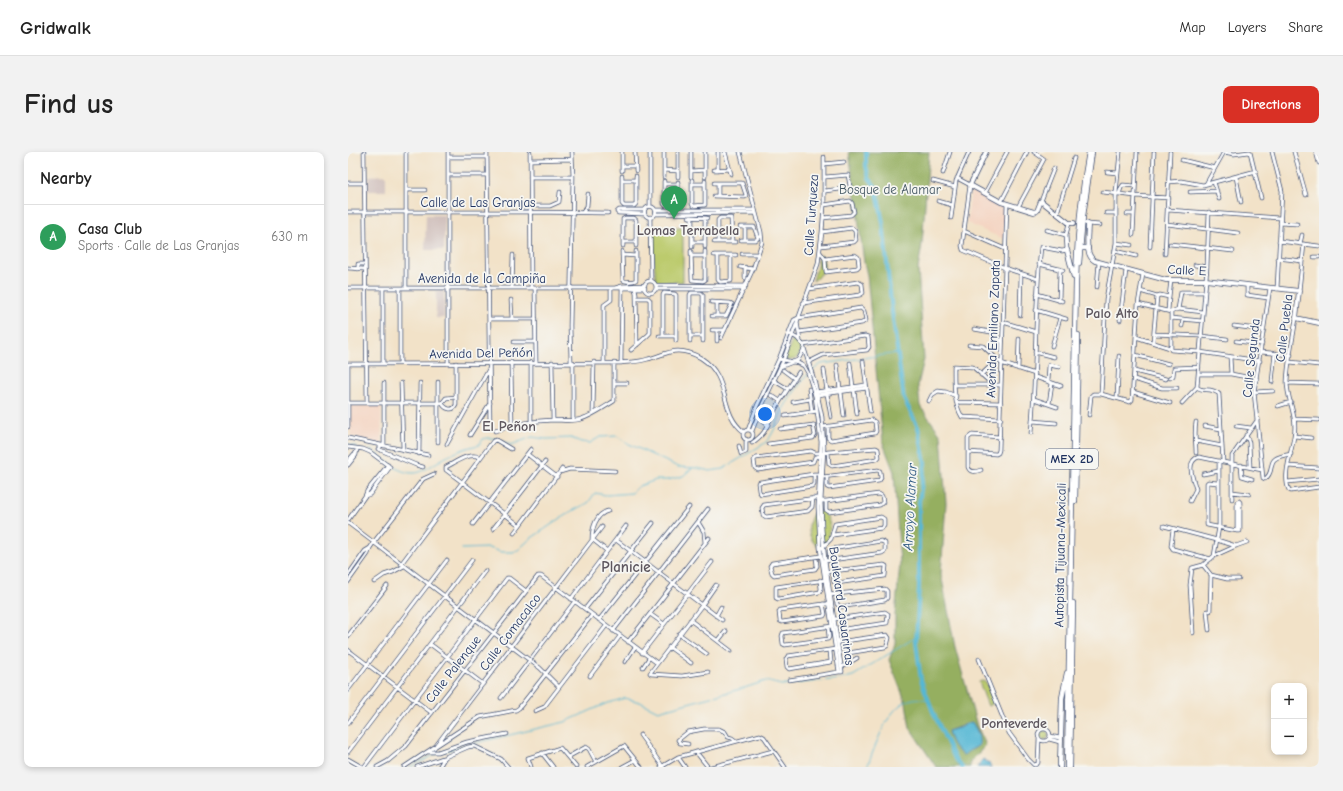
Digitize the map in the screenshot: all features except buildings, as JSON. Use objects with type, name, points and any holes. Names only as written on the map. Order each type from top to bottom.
[{"type":"highway","name":"Autopista Tijuana-Mexicali","points":[[1067,767],[1077,241],[1089,152]]},
{"type":"highway","name":"Autopista Tijuana-Mexicali","points":[[1070,767],[1078,293],[1080,248],[1092,152]]},
{"type":"highway","points":[[1080,248],[1088,248]]},
{"type":"highway","points":[[1066,250],[1076,282]]},
{"type":"highway","points":[[1060,767],[1062,698],[1069,668]]},
{"type":"main road","points":[[986,152],[970,185],[1001,202],[1035,212],[1041,201],[1057,214],[1072,223]]},
{"type":"main road","points":[[1087,224],[1090,257],[1098,262]]},
{"type":"main road","name":"Calle E","points":[[1098,262],[1171,280],[1206,280],[1299,291]]},
{"type":"main road","name":"Calle Puebla","points":[[1296,318],[1299,291]]},
{"type":"main road","points":[[1296,318],[1319,323]]},
{"type":"street","points":[[364,152],[365,364],[367,403]]},
{"type":"street","points":[[406,152],[406,288]]},
{"type":"street","points":[[448,152],[448,364]]},
{"type":"street","points":[[487,152],[490,428]]},
{"type":"street","points":[[530,152],[530,212],[533,288],[536,319],[536,362]]},
{"type":"street","points":[[572,152],[571,288],[573,420]]},
{"type":"street","points":[[622,152],[622,171]]},
{"type":"street","points":[[636,152],[636,171]]},
{"type":"street","points":[[650,152],[650,206],[655,212]]},
{"type":"street","points":[[664,152],[664,204],[666,206],[698,212],[755,212]]},
{"type":"street","points":[[678,152],[678,177]]},
{"type":"street","points":[[691,152],[692,204],[694,206],[704,206],[705,204],[705,152]]},
{"type":"street","points":[[718,152],[716,170],[730,169]]},
{"type":"street","points":[[725,152],[731,174]]},
{"type":"street","points":[[721,338],[753,269],[762,242],[761,232],[740,152]]},
{"type":"street","points":[[943,173],[946,159],[950,152]]},
{"type":"street","points":[[951,218],[957,178],[969,152]]},
{"type":"street","points":[[985,193],[1007,152]]},
{"type":"street","points":[[1001,202],[1027,152]]},
{"type":"street","points":[[1018,207],[1044,158],[1034,152]]},
{"type":"street","points":[[1101,394],[1106,299],[1116,243],[1115,213],[1118,194],[1120,152]]},
{"type":"street","points":[[1133,235],[1137,152]]},
{"type":"street","points":[[1150,247],[1154,152]]},
{"type":"street","points":[[1165,254],[1170,152]]},
{"type":"street","points":[[1219,152],[1234,154],[1250,152],[1256,171],[1261,198]]},
{"type":"street","points":[[1272,152],[1281,187],[1277,289]]},
{"type":"street","points":[[1294,152],[1306,195]]},
{"type":"street","points":[[1316,152],[1319,163]]},
{"type":"street","points":[[1206,184],[1224,153]]},
{"type":"street","points":[[448,157],[487,157]]},
{"type":"street","name":"Calle Turqueza","points":[[750,430],[757,406],[781,360],[798,320],[818,264],[821,246],[825,191],[824,157]]},
{"type":"street","points":[[1057,214],[1074,158]]},
{"type":"street","points":[[530,160],[572,159]]},
{"type":"street","points":[[1182,160],[1215,168]]},
{"type":"street","points":[[824,164],[844,162]]},
{"type":"street","points":[[622,166],[636,166]]},
{"type":"street","points":[[1041,201],[1054,168]]},
{"type":"street","points":[[664,170],[678,171]]},
{"type":"street","points":[[691,171],[704,170]]},
{"type":"street","points":[[1169,182],[1181,181],[1200,185],[1256,171]]},
{"type":"street","points":[[1107,172],[1118,173]]},
{"type":"street","points":[[448,175],[487,175]]},
{"type":"street","points":[[825,177],[848,175],[850,186],[848,188],[825,191]]},
{"type":"street","points":[[530,177],[573,177]]},
{"type":"street","points":[[1236,177],[1241,202]]},
{"type":"street","points":[[622,178],[636,178],[636,204],[634,206],[628,206],[624,206],[622,204],[622,178]]},
{"type":"street","points":[[957,178],[970,185],[962,249],[1005,268],[1038,279]]},
{"type":"street","points":[[691,180],[705,181]]},
{"type":"street","points":[[656,287],[654,282],[651,281],[650,217],[655,212],[678,205],[678,183],[664,181]]},
{"type":"street","points":[[933,181],[955,187]]},
{"type":"street","points":[[1214,182],[1219,199]]},
{"type":"street","points":[[348,183],[364,183]]},
{"type":"street","points":[[714,183],[718,183],[742,183],[746,195],[745,197],[716,196],[718,183]]},
{"type":"street","points":[[1118,194],[1123,185],[1135,186]]},
{"type":"street","points":[[745,190],[749,189]]},
{"type":"street","points":[[407,190],[425,190]]},
{"type":"street","points":[[1190,192],[1217,191]]},
{"type":"street","points":[[530,206],[550,206],[558,202],[560,192]]},
{"type":"street","points":[[1103,192],[1168,198]]},
{"type":"street","points":[[583,212],[587,206],[588,194]]},
{"type":"street","points":[[823,218],[851,215],[854,212],[850,201],[824,204]]},
{"type":"street","points":[[938,201],[952,205]]},
{"type":"street","name":"Avenida Emiliano Zapata","points":[[968,452],[998,453],[999,450],[1007,204]]},
{"type":"street","points":[[628,206],[628,218]]},
{"type":"street","points":[[644,212],[646,207],[650,206]]},
{"type":"street","points":[[698,206],[698,218]]},
{"type":"street","points":[[1168,210],[1280,218]]},
{"type":"street","name":"Calle de Las Granjas","points":[[348,212],[608,213]]},
{"type":"street","points":[[629,212],[644,212]]},
{"type":"street","points":[[644,212],[646,216],[650,217]]},
{"type":"street","points":[[655,212],[755,212]]},
{"type":"street","points":[[1182,403],[1197,388],[1199,374],[1207,267],[1209,212]]},
{"type":"street","points":[[725,213],[725,218]]},
{"type":"street","points":[[1106,213],[1115,213]]},
{"type":"street","points":[[1127,214],[1134,214]]},
{"type":"street","points":[[691,251],[691,279],[693,281],[704,281],[706,218],[690,217],[692,247]]},
{"type":"street","points":[[636,242],[623,244],[623,219],[634,218],[636,220],[636,242],[636,246]]},
{"type":"street","points":[[718,242],[718,220],[720,218],[731,218],[732,242]]},
{"type":"street","points":[[1031,433],[1035,375],[1036,310],[1039,264],[1042,247],[1062,252],[1066,250],[1066,235],[1072,223]]},
{"type":"street","points":[[1280,223],[1297,224]]},
{"type":"street","points":[[1087,224],[1100,225]]},
{"type":"street","points":[[1167,224],[1238,233]]},
{"type":"street","points":[[740,227],[745,227],[754,227],[757,240],[743,240],[745,227]]},
{"type":"street","points":[[821,246],[854,242],[856,240],[856,231],[852,228],[822,232]]},
{"type":"street","points":[[1046,230],[1066,235]]},
{"type":"street","points":[[964,231],[1005,249]]},
{"type":"street","points":[[756,233],[761,232]]},
{"type":"street","points":[[1300,244],[1302,235]]},
{"type":"street","points":[[1279,241],[1319,246]]},
{"type":"street","points":[[692,242],[705,242]]},
{"type":"street","points":[[714,242],[736,242]]},
{"type":"street","points":[[1116,243],[1131,246]]},
{"type":"street","points":[[1170,244],[1233,251]]},
{"type":"street","name":"Calle Puebla","points":[[1299,291],[1304,244]]},
{"type":"street","points":[[622,251],[623,280],[633,285],[636,293],[637,345]]},
{"type":"street","points":[[633,285],[636,280],[636,251]]},
{"type":"street","points":[[1115,251],[1136,256]]},
{"type":"street","points":[[820,252],[825,259],[825,272],[827,273],[857,268],[859,266],[858,257],[855,255],[825,259]]},
{"type":"street","points":[[742,254],[758,254]]},
{"type":"street","points":[[512,288],[513,255]]},
{"type":"street","points":[[622,255],[636,256]]},
{"type":"street","points":[[714,255],[736,255]]},
{"type":"street","points":[[718,255],[718,280],[725,284]]},
{"type":"street","points":[[725,284],[731,281],[731,255]]},
{"type":"street","points":[[691,256],[705,256]]},
{"type":"street","points":[[1314,257],[1319,256]]},
{"type":"street","points":[[1278,258],[1302,261]]},
{"type":"street","points":[[1097,287],[1098,262]]},
{"type":"street","points":[[358,269],[358,264],[364,264]]},
{"type":"street","points":[[1037,294],[1061,301],[1062,269],[1039,264]]},
{"type":"street","points":[[1195,266],[1207,267]]},
{"type":"street","points":[[740,267],[753,269]]},
{"type":"street","points":[[745,267],[745,278]]},
{"type":"street","points":[[348,268],[364,269]]},
{"type":"street","points":[[1120,320],[1126,270]]},
{"type":"street","points":[[1020,315],[1021,274]]},
{"type":"street","points":[[1089,415],[1091,396],[1093,394],[1101,394],[1132,402],[1138,304],[1143,274]]},
{"type":"street","points":[[1171,280],[1169,297],[1172,334],[1171,349]]},
{"type":"street","points":[[651,281],[647,282],[645,287],[646,291],[650,293],[654,291],[656,287]]},
{"type":"street","points":[[697,293],[698,281]]},
{"type":"street","points":[[803,303],[860,295],[863,293],[862,284],[858,282],[809,289]]},
{"type":"street","points":[[697,287],[725,284],[745,287]]},
{"type":"street","name":"Avenida de la Campiña","points":[[348,288],[624,288],[633,285],[645,287]]},
{"type":"street","name":"Avenida de la Campiña","points":[[633,285],[645,287]]},
{"type":"street","points":[[1246,285],[1247,295],[1268,298]]},
{"type":"street","points":[[656,287],[745,287]]},
{"type":"street","points":[[656,287],[670,289],[684,287]]},
{"type":"street","points":[[383,364],[384,288]]},
{"type":"street","points":[[400,288],[400,364]]},
{"type":"street","points":[[604,362],[604,305],[610,300],[611,288]]},
{"type":"street","points":[[621,363],[624,288]]},
{"type":"street","name":"Calle Segunda","points":[[1270,288],[1260,361],[1254,392],[1263,478],[1265,479],[1269,475],[1273,460],[1291,454]]},
{"type":"street","points":[[1140,291],[1157,296],[1160,295],[1169,297]]},
{"type":"street","points":[[1178,309],[1181,292],[1205,292]]},
{"type":"street","points":[[663,336],[663,295],[664,293],[675,294],[676,341]]},
{"type":"street","points":[[690,341],[690,295],[691,293],[701,293],[703,295],[703,341]]},
{"type":"street","points":[[1153,342],[1157,296]]},
{"type":"street","points":[[631,350],[650,333],[650,300],[648,298],[636,298]]},
{"type":"street","points":[[511,300],[512,319]]},
{"type":"street","points":[[711,302],[731,303],[730,310],[726,316],[712,316]]},
{"type":"street","points":[[717,303],[717,316]]},
{"type":"street","points":[[1138,304],[1170,312],[1178,309],[1203,312]]},
{"type":"street","points":[[798,320],[861,308],[864,311],[866,320],[862,323],[798,332]]},
{"type":"street","points":[[730,310],[734,312]]},
{"type":"street","points":[[1036,310],[1066,320]]},
{"type":"street","points":[[1182,326],[1185,310]]},
{"type":"street","points":[[1052,346],[1060,318]]},
{"type":"street","points":[[1171,318],[1202,321]]},
{"type":"street","name":"Calle Puebla","points":[[1296,318],[1287,382],[1294,419],[1294,436],[1288,466],[1287,482],[1289,490],[1296,491],[1319,487]]},
{"type":"street","points":[[489,319],[536,319]]},
{"type":"street","name":"Boulevard Casuarinas","points":[[798,320],[798,332],[809,362],[823,427],[818,498],[822,548],[831,595],[830,603],[832,626],[839,672]]},
{"type":"street","points":[[1003,322],[1036,332]]},
{"type":"street","points":[[1234,326],[1264,330]]},
{"type":"street","points":[[974,329],[991,332],[1002,342]]},
{"type":"street","points":[[712,330],[725,330]]},
{"type":"street","points":[[717,330],[717,341]]},
{"type":"street","points":[[1154,334],[1227,338]]},
{"type":"street","points":[[791,335],[800,340]]},
{"type":"street","points":[[658,336],[676,336]]},
{"type":"street","points":[[690,336],[703,336]]},
{"type":"street","points":[[780,366],[793,362],[801,357],[803,347],[865,336],[868,338],[869,347],[867,350],[823,355],[809,362]]},
{"type":"street","points":[[1136,337],[1171,349],[1260,361]]},
{"type":"street","points":[[1018,369],[1019,339]]},
{"type":"street","points":[[1236,341],[1262,344]]},
{"type":"street","points":[[514,342],[535,342]]},
{"type":"street","points":[[969,345],[983,346],[1001,363],[1061,386]]},
{"type":"street","name":"Avenida Del Peñón","points":[[348,364],[448,364],[511,362],[621,363],[646,360],[663,354],[679,351],[699,357],[711,366],[718,376],[731,418],[737,427],[744,432]]},
{"type":"street","points":[[1035,352],[1054,357]]},
{"type":"street","points":[[1261,352],[1291,355]]},
{"type":"street","points":[[1272,382],[1275,353]]},
{"type":"street","points":[[1135,355],[1169,364]]},
{"type":"street","points":[[1117,398],[1119,356]]},
{"type":"street","points":[[1230,357],[1231,374]]},
{"type":"street","points":[[781,360],[793,362]]},
{"type":"street","name":"Calle Turqueza","points":[[750,430],[780,366],[781,360]]},
{"type":"street","points":[[981,375],[997,360]]},
{"type":"street","points":[[863,361],[870,412]]},
{"type":"street","points":[[511,362],[512,426]]},
{"type":"street","points":[[531,362],[531,422]]},
{"type":"street","points":[[552,362],[553,420]]},
{"type":"street","points":[[593,413],[594,362]]},
{"type":"street","name":"Boulevard Casuarinas","points":[[793,362],[805,367],[814,383]]},
{"type":"street","points":[[1290,362],[1319,365]]},
{"type":"street","points":[[348,403],[442,403],[447,408],[454,409],[456,405],[456,363]]},
{"type":"street","points":[[495,431],[531,422],[580,420],[593,413],[614,401],[614,363]]},
{"type":"street","points":[[348,364],[348,427]]},
{"type":"street","points":[[850,364],[857,414]]},
{"type":"street","points":[[836,365],[844,416]]},
{"type":"street","points":[[1048,381],[1049,365],[1059,367]]},
{"type":"street","points":[[992,384],[973,367],[954,366],[956,402],[958,411],[962,417],[1001,419]]},
{"type":"street","points":[[1178,379],[1172,377],[1174,368],[1199,367]]},
{"type":"street","points":[[448,444],[490,368]]},
{"type":"street","points":[[783,370],[795,379]]},
{"type":"street","points":[[824,370],[831,417]]},
{"type":"street","points":[[1134,371],[1166,379]]},
{"type":"street","points":[[752,443],[764,433],[773,412],[799,372]]},
{"type":"street","points":[[1199,374],[1231,374],[1257,379]]},
{"type":"street","points":[[1134,379],[1162,388],[1176,388]]},
{"type":"street","points":[[773,380],[788,389]]},
{"type":"street","points":[[438,382],[438,442]]},
{"type":"street","points":[[1287,382],[1319,384]]},
{"type":"street","points":[[384,383],[382,446],[378,449],[423,467]]},
{"type":"street","points":[[401,383],[403,450]]},
{"type":"street","points":[[419,454],[420,383]]},
{"type":"street","points":[[614,383],[627,383]]},
{"type":"street","points":[[1049,404],[1052,383]]},
{"type":"street","points":[[955,384],[1001,385]]},
{"type":"street","points":[[816,394],[866,387]]},
{"type":"street","points":[[1197,388],[1200,390],[1213,389],[1219,394],[1222,446],[1218,483],[1219,528],[1213,558]]},
{"type":"street","points":[[809,389],[812,412]]},
{"type":"street","points":[[929,401],[934,392],[942,391],[956,396]]},
{"type":"street","points":[[1254,392],[1273,391]]},
{"type":"street","points":[[1133,392],[1170,403]]},
{"type":"street","name":"Boulevard Casuarinas","points":[[816,394],[823,477],[821,501],[821,556],[830,603],[835,619],[842,666],[842,672],[839,672]]},
{"type":"street","points":[[771,395],[780,401]]},
{"type":"street","points":[[442,403],[446,398],[456,396]]},
{"type":"street","points":[[793,402],[810,399]]},
{"type":"street","points":[[1034,399],[1058,407]]},
{"type":"street","points":[[956,402],[1001,403]]},
{"type":"street","points":[[1278,406],[1291,402]]},
{"type":"street","points":[[470,435],[490,403]]},
{"type":"street","points":[[766,407],[773,412]]},
{"type":"street","points":[[785,416],[817,411]]},
{"type":"street","points":[[1232,499],[1231,463],[1233,453],[1258,419]]},
{"type":"street","points":[[1294,419],[1319,420]]},
{"type":"street","points":[[761,420],[768,425]]},
{"type":"street","points":[[823,427],[828,426],[872,420],[875,422],[876,432],[831,440],[828,438],[828,426]]},
{"type":"street","points":[[1032,421],[1056,423]]},
{"type":"street","points":[[1196,422],[1196,453]]},
{"type":"street","points":[[780,429],[819,424]]},
{"type":"street","points":[[768,444],[813,438],[815,435],[813,425]]},
{"type":"street","points":[[1205,426],[1221,429]]},
{"type":"street","points":[[1236,426],[1251,428]]},
{"type":"street","points":[[739,446],[741,454],[746,452],[746,439],[744,432],[750,430],[754,434],[753,438],[749,440],[746,439]]},
{"type":"street","points":[[981,470],[975,472],[969,469],[968,438],[972,435],[1000,437]]},
{"type":"street","points":[[1246,435],[1249,442],[1250,467]]},
{"type":"street","points":[[1294,436],[1311,438]]},
{"type":"street","points":[[348,438],[428,455]]},
{"type":"street","points":[[374,582],[384,575],[393,572],[402,565],[461,482],[494,440],[511,449]]},
{"type":"street","points":[[1196,441],[1222,446]]},
{"type":"street","points":[[348,447],[363,449],[370,452],[389,465],[367,491],[348,520]]},
{"type":"street","points":[[822,454],[811,451],[756,458],[754,460],[755,468],[758,470],[813,462],[815,457],[828,452],[876,448],[878,449],[879,457],[877,459],[832,466],[829,464],[828,452]]},
{"type":"street","points":[[348,466],[356,453],[356,449]]},
{"type":"street","points":[[473,524],[532,449]]},
{"type":"street","points":[[348,461],[356,453]]},
{"type":"street","points":[[527,454],[557,477]]},
{"type":"street","points":[[480,457],[475,455],[467,457],[446,467],[446,470],[519,525]]},
{"type":"street","points":[[1190,501],[1196,489],[1191,466],[1192,460],[1199,457],[1262,470]]},
{"type":"street","points":[[493,529],[546,462]]},
{"type":"street","points":[[1241,465],[1242,476],[1252,479]]},
{"type":"street","points":[[1288,466],[1319,468]]},
{"type":"street","points":[[514,533],[561,471],[570,469],[615,471]]},
{"type":"street","points":[[823,477],[827,476],[878,470],[880,471],[881,478],[879,481],[829,488],[827,487],[827,476]]},
{"type":"street","points":[[1203,474],[1219,471]]},
{"type":"street","points":[[348,579],[364,551],[370,548],[423,479],[434,474]]},
{"type":"street","points":[[814,474],[814,484],[812,486],[761,494],[759,492],[758,483],[760,482],[814,474],[820,474]]},
{"type":"street","points":[[1287,482],[1319,479]]},
{"type":"street","points":[[1218,483],[1207,482],[1207,525],[1236,531],[1241,530],[1239,500],[1236,502],[1236,531]]},
{"type":"street","points":[[1232,492],[1249,494]]},
{"type":"street","points":[[821,501],[879,494],[882,496],[883,502],[880,505],[829,512],[826,510],[826,501]]},
{"type":"street","points":[[813,498],[812,507],[808,511],[766,517],[763,515],[762,508],[764,505],[813,498],[818,498]]},
{"type":"street","points":[[599,620],[689,507]]},
{"type":"street","points":[[613,631],[708,509]]},
{"type":"street","points":[[607,552],[592,539],[593,529],[597,518],[603,512],[608,510]]},
{"type":"street","points":[[822,548],[828,544],[833,535],[834,525],[836,523],[881,517],[884,519],[884,526],[882,528],[833,535]]},
{"type":"street","points":[[698,522],[704,532],[705,544]]},
{"type":"street","points":[[348,523],[530,660],[559,687]]},
{"type":"street","points":[[585,609],[653,523]]},
{"type":"street","points":[[500,698],[530,660],[626,526]]},
{"type":"street","points":[[1164,526],[1173,530],[1236,546]]},
{"type":"street","name":"Calle Comacalco","points":[[434,748],[602,527]]},
{"type":"street","points":[[1173,530],[1171,546],[1173,549],[1213,558]]},
{"type":"street","points":[[628,642],[705,544],[708,538]]},
{"type":"street","points":[[616,540],[722,620]]},
{"type":"street","points":[[825,561],[882,553],[885,551],[885,543],[881,541],[830,550],[830,560]]},
{"type":"street","points":[[1193,633],[1190,585],[1191,570],[1203,565],[1236,546],[1247,542]]},
{"type":"street","points":[[816,557],[818,566],[815,569],[774,575],[770,566],[772,563],[821,556]]},
{"type":"street","points":[[348,690],[447,560]]},
{"type":"street","points":[[348,723],[472,560]]},
{"type":"street","points":[[642,653],[712,562]]},
{"type":"street","points":[[827,572],[833,571],[884,564],[886,566],[885,576],[836,583],[834,582],[833,571]]},
{"type":"street","points":[[1203,565],[1211,575],[1228,579],[1239,579]]},
{"type":"street","points":[[348,752],[486,571]]},
{"type":"street","points":[[1208,630],[1211,575]]},
{"type":"street","name":"Calle Palenque","points":[[377,767],[388,761],[403,749],[537,577],[539,576],[556,587]]},
{"type":"street","points":[[348,759],[361,767],[508,578],[526,591]]},
{"type":"street","points":[[820,580],[820,592],[778,599],[776,598],[776,587],[820,580],[825,580]]},
{"type":"street","points":[[708,672],[682,676],[650,673],[702,605],[716,584]]},
{"type":"street","points":[[348,636],[387,586]]},
{"type":"street","points":[[556,587],[657,663]]},
{"type":"street","points":[[831,595],[836,594],[885,589],[887,591],[887,598],[885,600],[840,607],[836,594]]},
{"type":"street","points":[[823,604],[824,616],[782,622],[780,620],[780,610],[830,603]]},
{"type":"street","points":[[716,616],[721,608]]},
{"type":"street","points":[[835,619],[840,618],[885,612],[888,614],[887,623],[844,629],[841,628],[840,618]]},
{"type":"street","points":[[650,614],[664,624]]},
{"type":"street","points":[[404,767],[480,717],[516,710],[532,692],[592,615]]},
{"type":"street","points":[[690,620],[732,651]]},
{"type":"street","points":[[535,711],[544,707],[606,626]]},
{"type":"street","points":[[828,627],[828,639],[785,645],[783,644],[783,633],[832,626]]},
{"type":"street","points":[[718,641],[726,631]]},
{"type":"street","points":[[679,634],[707,654]]},
{"type":"street","points":[[838,642],[887,635],[889,638],[887,647],[848,653],[845,651],[844,642]]},
{"type":"street","points":[[590,676],[620,636]]},
{"type":"street","points":[[430,644],[483,684]]},
{"type":"street","points":[[625,662],[635,647]]},
{"type":"street","points":[[669,647],[691,663]]},
{"type":"street","points":[[348,650],[432,713]]},
{"type":"street","points":[[830,650],[831,662],[789,669],[787,667],[786,659],[788,656],[830,650],[836,650]]},
{"type":"street","points":[[643,667],[649,658]]},
{"type":"street","points":[[842,666],[857,658]]},
{"type":"street","points":[[979,659],[1003,720],[1012,738],[1036,766],[1038,762],[1038,733],[1042,730],[1048,731],[1049,737]]},
{"type":"street","points":[[789,680],[839,672]]},
{"type":"street","points":[[688,744],[680,743],[678,740],[688,732],[704,729],[719,729],[725,732],[728,737],[736,741]]},
{"type":"street","points":[[426,752],[438,752],[467,742],[507,734]]},
{"type":"street","points":[[640,735],[662,767],[678,757],[762,735],[783,767]]},
{"type":"street","points":[[1038,748],[1049,737]]},
{"type":"street","points":[[1049,737],[1060,740]]},
{"type":"street","points":[[1039,739],[1044,742]]},
{"type":"street","points":[[467,742],[468,747]]},
{"type":"street","points":[[417,767],[474,746],[501,759],[508,767]]},
{"type":"street","points":[[587,767],[624,746],[641,767]]},
{"type":"street","points":[[568,757],[586,747],[596,762]]},
{"type":"street","points":[[531,767],[528,760],[529,758],[560,748],[576,767]]},
{"type":"street","points":[[696,752],[709,767],[773,751]]},
{"type":"street","points":[[542,753],[553,767]]},
{"type":"street","points":[[678,757],[686,767]]},
{"type":"street","points":[[439,767],[443,758]]},
{"type":"street","points":[[622,767],[635,760]]},
{"type":"street","points":[[500,767],[505,763]]},
{"type":"shaded area","points":[[386,175],[386,191],[368,191],[369,176]]},
{"type":"shaded area","points":[[971,190],[1004,209],[1004,239],[967,223]]},
{"type":"shaded area","points":[[426,215],[445,215],[444,250],[425,250]]},
{"type":"shaded area","points":[[436,291],[444,291],[444,318],[436,318]]},
{"type":"shaded area","points":[[350,406],[381,406],[382,444],[351,436]]},
{"type":"green space","name":"Bosque de Alamar","points":[[849,152],[929,152],[922,244],[918,269],[924,359],[918,385],[920,406],[941,435],[946,503],[941,574],[955,647],[977,726],[986,745],[970,762],[970,767],[936,767],[910,728],[906,703],[889,660],[895,644],[895,615],[900,564],[894,472],[883,443],[867,275]],"holes":[[[972,722],[979,733],[975,748],[968,750],[963,755],[955,748],[948,731]]]},
{"type":"green space","points":[[651,228],[683,228],[683,282],[656,282]]},
{"type":"green space","points":[[820,254],[824,262],[824,269],[813,281]]},
{"type":"green space","points":[[793,338],[800,345],[799,356],[795,359],[784,360]]},
{"type":"green space","points":[[823,510],[828,518],[830,531],[825,545],[817,546],[813,542],[809,533],[809,524],[815,511]]},
{"type":"green space","points":[[979,682],[986,682],[994,703],[988,706]]},
{"type":"green space","points":[[1044,730],[1049,735],[1044,740],[1039,735]]},
{"type":"water","points":[[972,722],[979,736],[979,745],[964,755],[953,745],[948,731]]},
{"type":"water","points":[[983,759],[989,763],[991,767],[977,767]]},
{"type":"waterway","name":"Arroyo Alamar","points":[[866,152],[866,166],[869,178],[876,187],[883,223],[892,312],[904,399],[918,427],[925,463],[919,502],[919,587],[916,642],[921,680],[933,712],[955,759],[962,767]]},
{"type":"waterway","points":[[812,371],[821,364],[898,353]]},
{"type":"waterway","points":[[376,453],[398,469],[409,473],[417,473],[459,451],[479,445],[483,439],[487,438],[497,439],[511,445],[532,437],[546,439],[571,438],[581,442],[590,443],[600,437],[617,436],[627,443],[678,467],[697,468],[710,471],[723,469],[768,440],[787,403],[808,374]]},
{"type":"waterway","points":[[348,444],[357,447]]},
{"type":"waterway","points":[[370,450],[374,451]]},
{"type":"waterway","points":[[462,549],[489,548],[501,552],[513,552],[518,550],[530,539],[570,512],[588,503],[595,493],[606,495],[632,493],[639,486],[656,480],[668,480],[683,476],[692,468]]},
{"type":"waterway","points":[[471,744],[565,722],[605,704],[625,698],[640,702],[658,711],[766,681],[781,685],[840,679],[853,676],[916,637]]},
{"type":"waterway","points":[[867,767],[884,727],[889,717],[896,709],[904,702],[913,699],[928,700]]},
{"type":"waterway","points":[[445,751],[465,746]]},
{"type":"waterway","points":[[410,767],[438,753]]},
{"type":"place","name":"Casa Club","points":[[674,219]]},
{"type":"district","name":"Lomas Terrabella","points":[[688,230]]},
{"type":"district","name":"Palo Alto","points":[[1112,313]]},
{"type":"district","name":"El Peñon","points":[[509,426]]},
{"type":"district","name":"Planicie","points":[[626,567]]},
{"type":"district","name":"Ponteverde","points":[[1014,723]]}]
